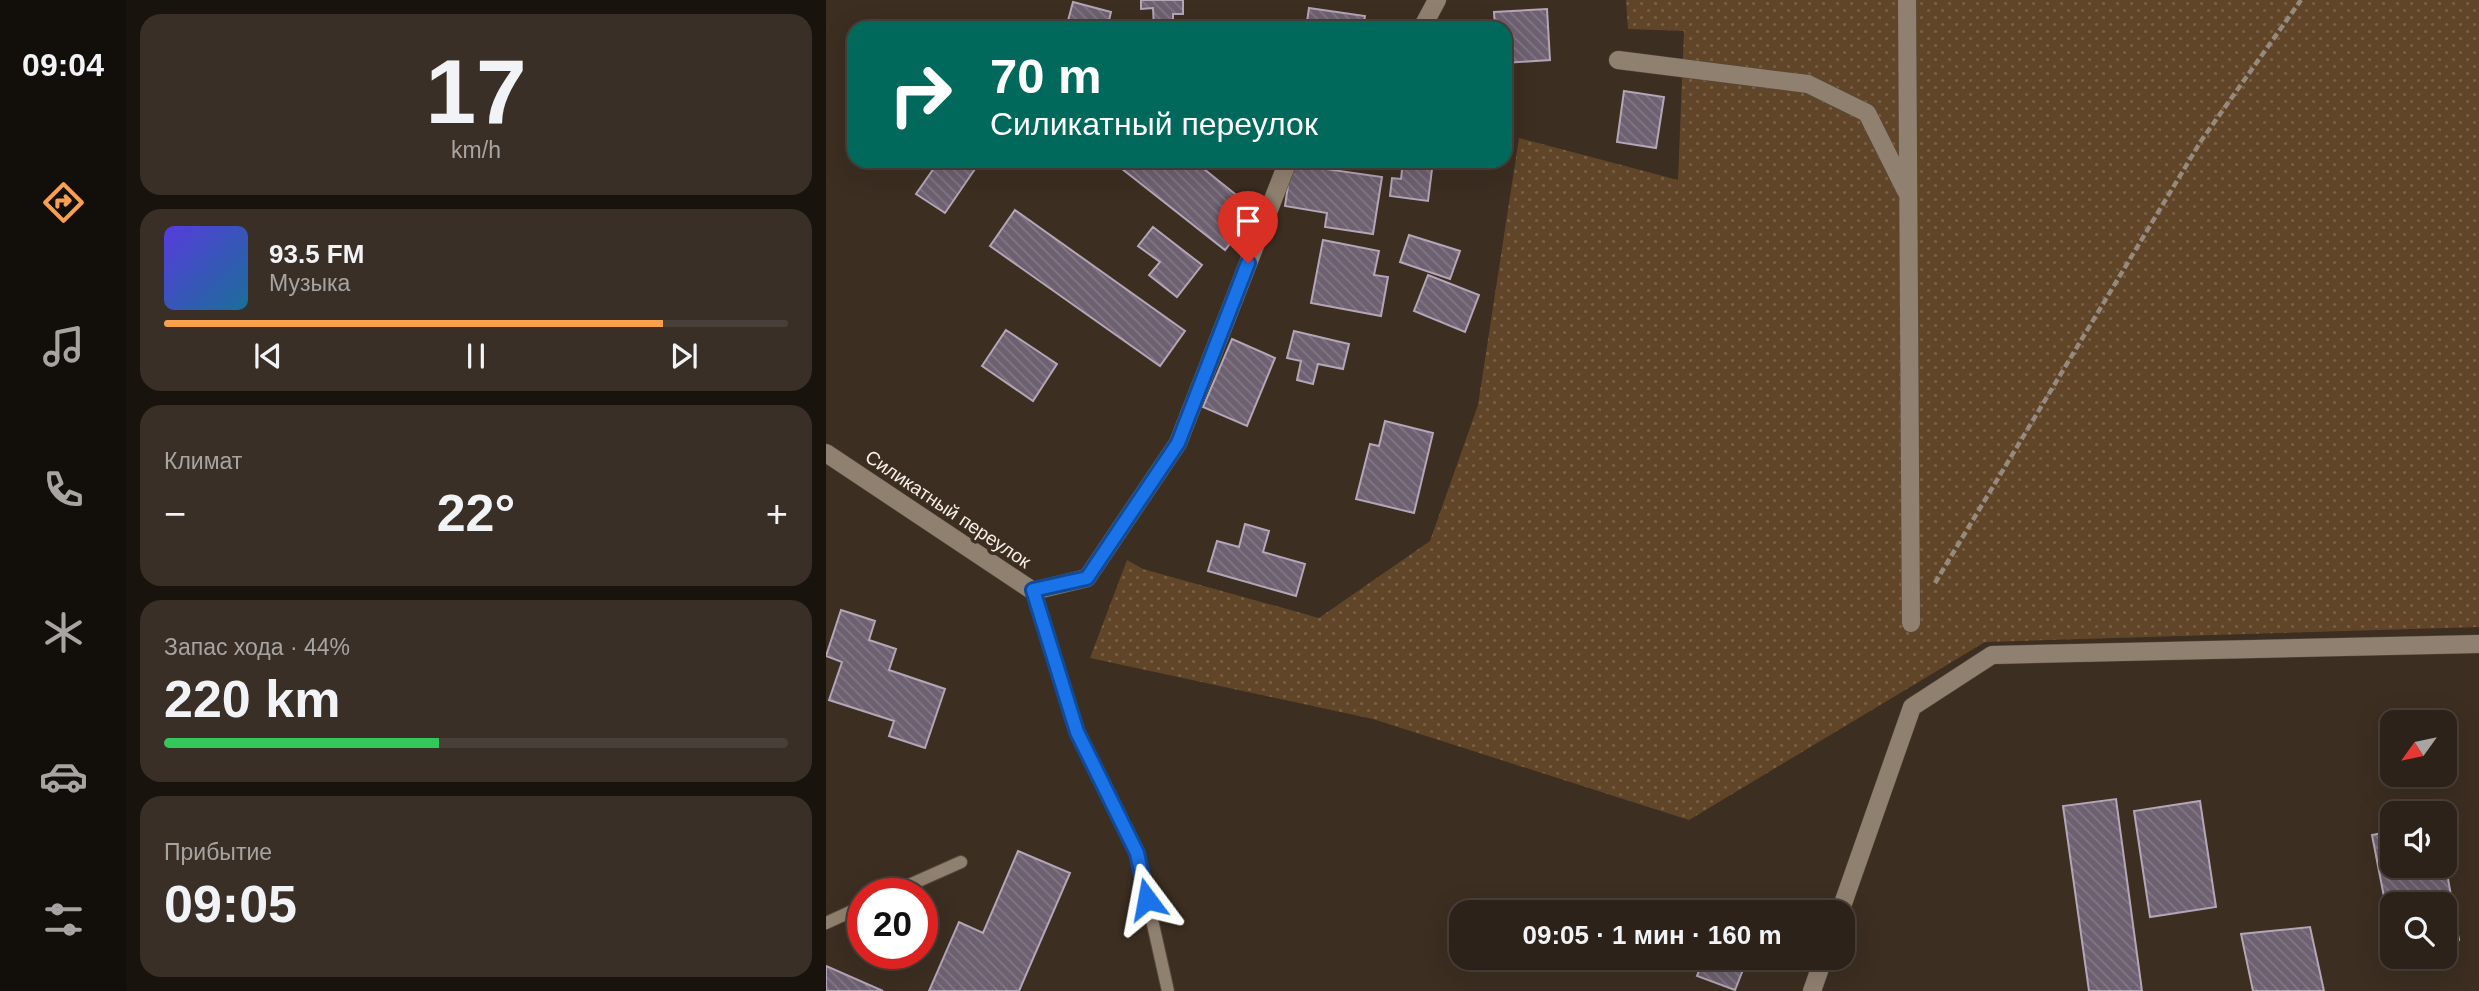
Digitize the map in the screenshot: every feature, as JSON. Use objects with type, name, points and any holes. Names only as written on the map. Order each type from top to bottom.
[{"type":"street","points":[[1426,21],[1437,0]]},
{"type":"street","points":[[1907,0],[1911,623]]},
{"type":"street","points":[[1619,60],[1808,84],[1867,113],[1908,194]]},
{"type":"street","name":"Силикатный переулок","points":[[826,453],[1033,590],[1087,578],[1178,443],[1285,168]]},
{"type":"street","points":[[1844,900],[1912,707],[1992,655],[2479,644]]},
{"type":"street","points":[[1812,991],[1819,970]]},
{"type":"lane","points":[[1033,590],[1077,732],[1137,853],[1168,991]]},
{"type":"lane","points":[[925,878],[961,862]]},
{"type":"lane","points":[[826,923],[847,913]]},
{"type":"path","points":[[1933,588],[2201,141],[2301,0]]},
{"type":"shaded area","points":[[1626,0],[2479,0],[2479,627],[1985,642],[1689,820],[1373,719],[1090,658],[1127,560],[1143,569],[1319,618],[1430,541],[1478,405],[1519,138],[1678,180],[1684,31],[1628,29]]},
{"type":"building","points":[[1141,0],[1183,0],[1183,14],[1173,14],[1173,21],[1154,21],[1153,8],[1141,9]]},
{"type":"building","points":[[1073,2],[1111,12],[1109,21],[1068,21]]},
{"type":"building","points":[[1309,8],[1365,16],[1364,21],[1307,21]]},
{"type":"building","points":[[1547,9],[1550,60],[1512,63],[1512,21],[1495,21],[1494,12]]},
{"type":"building","points":[[1624,91],[1664,97],[1656,148],[1617,142]]},
{"type":"building","points":[[934,168],[975,169],[945,213],[916,194]]},
{"type":"building","points":[[1121,168],[1203,168],[1256,211],[1225,250]]},
{"type":"building","points":[[1290,168],[1319,168],[1382,177],[1373,234],[1325,227],[1327,213],[1285,206]]},
{"type":"building","points":[[1402,168],[1432,168],[1428,201],[1390,196],[1392,178],[1401,179]]},
{"type":"building","points":[[1015,210],[1185,331],[1160,366],[990,246]]},
{"type":"building","points":[[1153,227],[1202,265],[1177,297],[1149,275],[1160,262],[1138,246]]},
{"type":"building","points":[[1409,235],[1460,251],[1450,279],[1400,262]]},
{"type":"building","points":[[1323,240],[1379,251],[1374,275],[1388,277],[1381,316],[1311,303]]},
{"type":"building","points":[[1428,275],[1479,295],[1465,332],[1414,311]]},
{"type":"building","points":[[1006,330],[1057,364],[1033,401],[982,366]]},
{"type":"building","points":[[1294,331],[1349,344],[1343,369],[1318,364],[1313,384],[1297,380],[1301,361],[1287,358]]},
{"type":"building","points":[[1232,339],[1275,358],[1247,426],[1203,407]]},
{"type":"building","points":[[1385,421],[1433,433],[1414,513],[1356,499],[1370,444],[1379,446]]},
{"type":"building","points":[[1245,524],[1269,531],[1263,552],[1305,564],[1296,596],[1208,571],[1217,541],[1239,547]]},
{"type":"building","points":[[841,610],[875,621],[869,640],[896,649],[889,670],[945,689],[925,748],[889,736],[894,721],[829,700],[842,662],[826,656]]},
{"type":"building","points":[[2116,799],[2142,991],[2089,991],[2063,806]]},
{"type":"building","points":[[2200,801],[2216,907],[2150,917],[2134,811]]},
{"type":"building","points":[[2380,833],[2380,876],[2372,835]]},
{"type":"building","points":[[1018,851],[1070,873],[1019,991],[929,991],[959,922],[983,933]]},
{"type":"building","points":[[2380,878],[2448,878],[2450,892],[2383,892]]},
{"type":"building","points":[[2310,927],[2324,991],[2253,991],[2241,934]]},
{"type":"building","points":[[826,966],[883,991],[826,991]]},
{"type":"building","points":[[1699,970],[1743,970],[1735,990],[1697,976]]},
{"type":"route","points":[[1147,899],[1137,853],[1077,732],[1033,590],[1087,578],[1178,443],[1248,263]]}]
